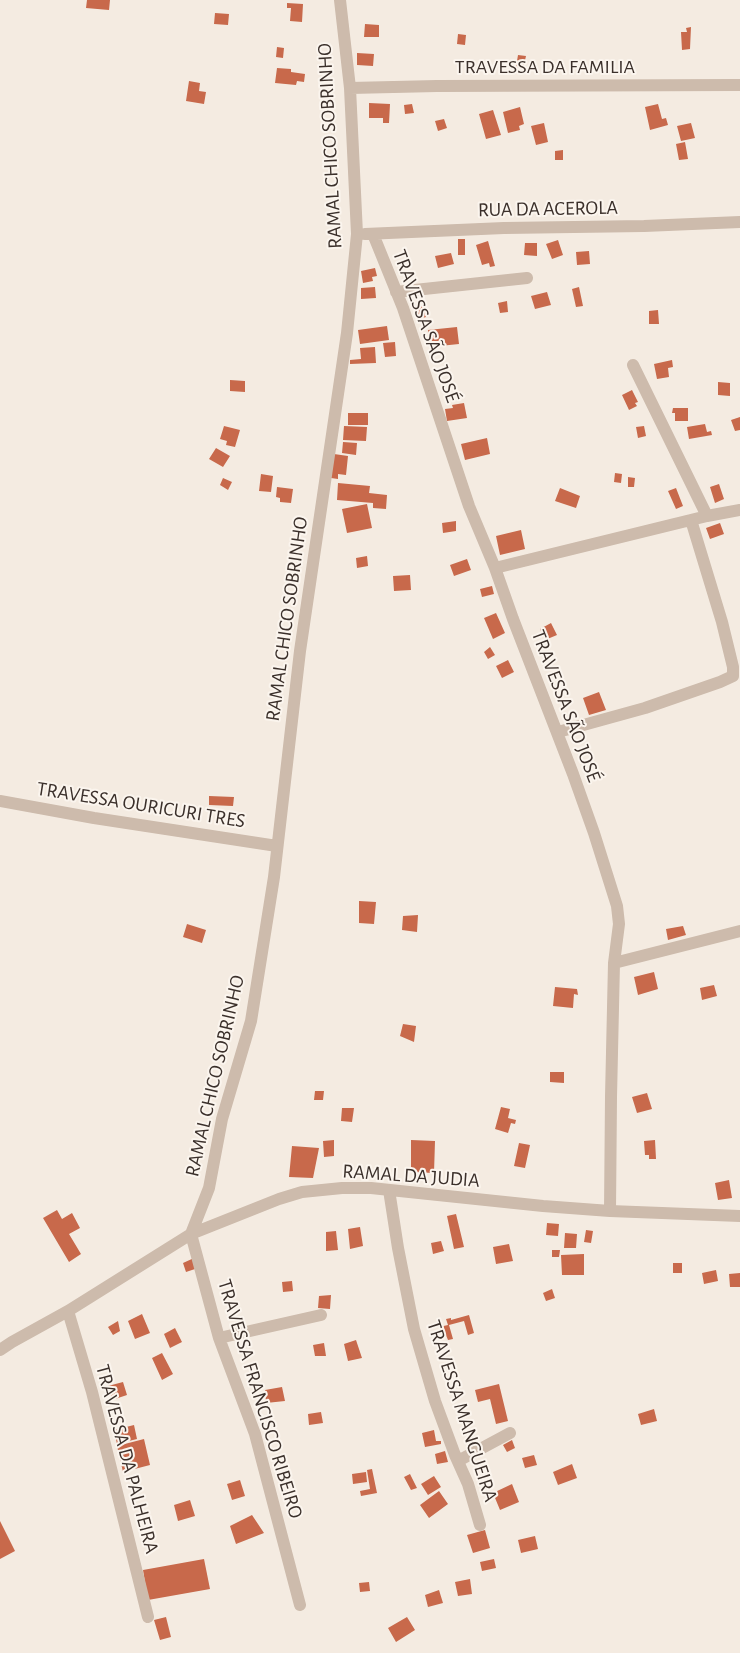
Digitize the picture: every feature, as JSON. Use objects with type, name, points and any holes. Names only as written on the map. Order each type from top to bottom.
[{"type":"street","name":"RAMAL CHICO SOBRINHO","points":[[191,1234],[209,1188],[222,1119],[251,1021],[274,877],[300,651],[347,333],[357,234],[350,88],[340,0]]},
{"type":"street","name":"TRAVESSA DA FAMILIA","points":[[350,88],[740,84]]},
{"type":"street","name":"RUA DA ACEROLA","points":[[357,234],[740,222]]},
{"type":"street","name":"TRAVESSA SÃO JOSÉ","points":[[373,234],[396,292],[469,506],[558,732],[594,833],[617,906],[619,924],[614,962],[610,1211]]},
{"type":"street","points":[[396,292],[527,278]]},
{"type":"street","points":[[634,365],[707,516]]},
{"type":"street","points":[[495,568],[707,516],[740,510]]},
{"type":"street","points":[[558,732],[645,708],[733,676],[733,667],[722,622],[691,520]]},
{"type":"street","name":"TRAVESSA OURICURI TRES","points":[[0,801],[94,818],[277,846]]},
{"type":"street","points":[[614,962],[740,931]]},
{"type":"street","name":"RAMAL DA JUDIA","points":[[0,1350],[68,1311],[191,1234],[279,1199],[302,1192],[342,1188],[390,1190],[610,1211],[740,1216]]},
{"type":"street","name":"TRAVESSA MANGUEIRA","points":[[390,1190],[398,1248],[414,1329],[432,1392],[468,1484],[480,1525]]},
{"type":"street","name":"TRAVESSA FRANCISCO RIBEIRO","points":[[191,1234],[219,1338],[255,1434],[300,1605]]},
{"type":"street","name":"TRAVESSA DA PALHEIRA","points":[[68,1311],[96,1411],[148,1617]]},
{"type":"street","points":[[219,1338],[321,1315]]},
{"type":"street","points":[[458,1461],[510,1433]]},
{"type":"building","points":[[87,0],[110,0],[109,10],[86,8]]},
{"type":"building","points":[[287,3],[303,4],[302,22],[290,21],[291,8],[287,8]]},
{"type":"building","points":[[215,13],[229,14],[228,25],[214,24]]},
{"type":"building","points":[[365,24],[379,25],[379,37],[364,37]]},
{"type":"building","points":[[691,27],[690,49],[682,50],[681,32],[687,32],[686,28]]},
{"type":"building","points":[[458,34],[466,35],[465,45],[457,44]]},
{"type":"building","points":[[277,47],[284,48],[283,58],[276,57]]},
{"type":"building","points":[[357,53],[374,54],[373,66],[357,65]]},
{"type":"building","points":[[518,55],[526,56],[523,69],[516,67]]},
{"type":"building","points":[[277,68],[291,69],[291,72],[305,74],[304,82],[297,81],[296,85],[275,83]]},
{"type":"building","points":[[189,81],[200,83],[199,91],[206,92],[204,104],[186,101]]},
{"type":"building","points":[[369,103],[390,104],[389,123],[383,123],[383,118],[369,118]]},
{"type":"building","points":[[412,104],[414,113],[405,114],[404,105]]},
{"type":"building","points":[[658,104],[662,119],[666,118],[668,125],[650,130],[645,107]]},
{"type":"building","points":[[520,107],[524,124],[519,126],[520,130],[508,133],[503,112]]},
{"type":"building","points":[[493,110],[501,135],[486,139],[479,114]]},
{"type":"building","points":[[444,119],[447,128],[438,131],[435,121]]},
{"type":"building","points":[[544,123],[548,142],[536,145],[531,126]]},
{"type":"building","points":[[691,123],[695,138],[681,141],[677,126]]},
{"type":"building","points":[[685,142],[688,159],[679,160],[676,144]]},
{"type":"building","points":[[563,150],[563,160],[555,160],[555,151]]},
{"type":"building","points":[[458,239],[465,239],[465,255],[458,255]]},
{"type":"building","points":[[558,240],[563,255],[552,259],[546,244]]},
{"type":"building","points":[[488,241],[495,266],[490,267],[489,263],[482,265],[476,245]]},
{"type":"building","points":[[525,243],[537,243],[537,256],[524,255]]},
{"type":"building","points":[[589,251],[590,264],[577,265],[576,252]]},
{"type":"building","points":[[451,253],[454,264],[438,268],[435,256]]},
{"type":"building","points":[[375,268],[377,276],[372,277],[373,281],[363,283],[361,271]]},
{"type":"building","points":[[375,287],[376,298],[361,299],[361,288]]},
{"type":"building","points":[[579,287],[583,306],[576,307],[572,289]]},
{"type":"building","points":[[547,292],[551,305],[535,309],[531,296]]},
{"type":"building","points":[[507,301],[508,312],[500,313],[498,303]]},
{"type":"building","points":[[424,306],[426,317],[419,319],[416,308]]},
{"type":"building","points":[[658,310],[659,324],[649,324],[649,311]]},
{"type":"building","points":[[387,326],[389,340],[360,344],[358,330]]},
{"type":"building","points":[[457,327],[459,344],[430,347],[428,330]]},
{"type":"building","points":[[395,342],[396,356],[385,357],[383,343]]},
{"type":"building","points":[[375,347],[376,363],[350,364],[350,360],[361,359],[360,348]]},
{"type":"building","points":[[672,360],[673,367],[668,368],[669,377],[657,379],[654,364]]},
{"type":"building","points":[[230,380],[245,381],[245,392],[230,391]]},
{"type":"building","points":[[718,382],[730,383],[730,396],[718,395]]},
{"type":"building","points":[[632,390],[638,402],[635,403],[637,406],[629,410],[622,395]]},
{"type":"building","points":[[464,403],[467,418],[447,421],[445,409],[453,408],[452,405]]},
{"type":"building","points":[[673,408],[688,408],[688,421],[675,421],[675,413],[672,413]]},
{"type":"building","points":[[348,413],[368,413],[368,425],[348,425]]},
{"type":"building","points":[[740,417],[740,430],[735,431],[731,420]]},
{"type":"building","points":[[705,424],[707,432],[711,431],[712,435],[689,439],[687,427]]},
{"type":"building","points":[[224,426],[240,430],[235,447],[226,445],[227,441],[220,439]]},
{"type":"building","points":[[344,426],[367,427],[366,441],[343,440]]},
{"type":"building","points":[[644,426],[646,436],[638,438],[636,427]]},
{"type":"building","points":[[487,438],[490,454],[465,460],[461,444]]},
{"type":"building","points":[[343,442],[357,443],[356,455],[342,453]]},
{"type":"building","points":[[216,448],[230,456],[223,467],[209,459]]},
{"type":"building","points":[[334,454],[348,456],[346,475],[338,474],[338,479],[331,478]]},
{"type":"building","points":[[615,473],[622,474],[621,483],[614,482]]},
{"type":"building","points":[[261,474],[273,476],[271,492],[259,491]]},
{"type":"building","points":[[628,477],[635,478],[634,487],[628,487]]},
{"type":"building","points":[[223,478],[232,482],[228,490],[220,485]]},
{"type":"building","points":[[338,483],[370,486],[369,493],[387,495],[386,509],[373,508],[373,503],[337,500]]},
{"type":"building","points":[[719,484],[724,499],[715,503],[710,487]]},
{"type":"building","points":[[277,487],[293,489],[291,503],[280,502],[280,498],[276,497]]},
{"type":"building","points":[[560,488],[580,496],[576,508],[555,501]]},
{"type":"building","points":[[676,488],[683,506],[676,509],[668,491]]},
{"type":"building","points":[[367,504],[372,528],[347,533],[342,509]]},
{"type":"building","points":[[456,521],[456,531],[443,533],[442,523]]},
{"type":"building","points":[[720,523],[724,534],[710,539],[706,528]]},
{"type":"building","points":[[521,530],[525,549],[500,555],[496,536]]},
{"type":"building","points":[[367,556],[368,566],[357,568],[356,558]]},
{"type":"building","points":[[467,559],[471,570],[454,576],[450,565]]},
{"type":"building","points":[[410,575],[411,590],[394,591],[393,576]]},
{"type":"building","points":[[492,586],[494,594],[482,597],[480,589]]},
{"type":"building","points":[[496,613],[505,633],[493,639],[484,618]]},
{"type":"building","points":[[551,623],[557,635],[545,640],[540,629]]},
{"type":"building","points":[[490,647],[495,655],[488,659],[484,652]]},
{"type":"building","points":[[508,660],[514,672],[502,678],[496,666]]},
{"type":"building","points":[[599,692],[606,710],[589,715],[583,698]]},
{"type":"building","points":[[209,796],[234,797],[233,806],[209,805]]},
{"type":"building","points":[[359,901],[376,902],[374,924],[359,923]]},
{"type":"building","points":[[418,915],[417,932],[402,930],[403,916]]},
{"type":"building","points":[[187,924],[206,930],[202,943],[183,937]]},
{"type":"building","points":[[683,926],[686,935],[668,940],[666,929]]},
{"type":"building","points":[[654,972],[658,989],[638,995],[634,977]]},
{"type":"building","points":[[714,985],[717,996],[702,1000],[700,988]]},
{"type":"building","points":[[555,987],[577,989],[578,995],[574,994],[573,1008],[553,1006]]},
{"type":"building","points":[[403,1024],[416,1026],[414,1042],[400,1036]]},
{"type":"building","points":[[550,1072],[564,1072],[564,1083],[550,1082]]},
{"type":"building","points":[[315,1091],[324,1091],[323,1100],[314,1100]]},
{"type":"building","points":[[647,1093],[652,1109],[637,1113],[632,1097]]},
{"type":"building","points":[[501,1107],[510,1109],[508,1118],[516,1120],[515,1124],[511,1123],[508,1133],[495,1129]]},
{"type":"building","points":[[342,1108],[354,1108],[352,1122],[341,1121]]},
{"type":"building","points":[[334,1140],[334,1156],[324,1157],[323,1141]]},
{"type":"building","points":[[411,1140],[435,1141],[434,1173],[411,1172]]},
{"type":"building","points":[[655,1140],[656,1159],[649,1159],[649,1155],[645,1155],[644,1141]]},
{"type":"building","points":[[519,1143],[530,1145],[525,1168],[514,1166]]},
{"type":"building","points":[[292,1146],[319,1148],[313,1178],[289,1177]]},
{"type":"building","points":[[729,1180],[732,1198],[718,1200],[715,1183]]},
{"type":"building","points":[[57,1210],[62,1219],[72,1213],[80,1228],[69,1234],[81,1254],[69,1262],[43,1218]]},
{"type":"building","points":[[456,1214],[464,1247],[454,1249],[447,1216]]},
{"type":"building","points":[[547,1223],[559,1224],[558,1236],[546,1235]]},
{"type":"building","points":[[360,1227],[363,1246],[350,1249],[348,1229]]},
{"type":"building","points":[[586,1230],[593,1231],[591,1243],[584,1242]]},
{"type":"building","points":[[336,1231],[338,1250],[326,1251],[326,1232]]},
{"type":"building","points":[[565,1233],[577,1234],[576,1248],[564,1248]]},
{"type":"building","points":[[441,1241],[444,1251],[433,1254],[431,1243]]},
{"type":"building","points":[[509,1244],[513,1261],[496,1264],[493,1247]]},
{"type":"building","points":[[552,1250],[560,1250],[559,1257],[552,1257]]},
{"type":"building","points":[[584,1254],[584,1275],[562,1275],[561,1255]]},
{"type":"building","points":[[194,1258],[198,1268],[186,1272],[183,1263]]},
{"type":"building","points":[[673,1263],[682,1263],[682,1273],[673,1273]]},
{"type":"building","points":[[716,1270],[718,1281],[704,1284],[702,1273]]},
{"type":"building","points":[[740,1273],[740,1287],[730,1287],[729,1274]]},
{"type":"building","points":[[292,1281],[293,1291],[283,1292],[282,1282]]},
{"type":"building","points":[[552,1289],[555,1298],[546,1301],[543,1293]]},
{"type":"building","points":[[331,1295],[330,1309],[318,1308],[319,1296]]},
{"type":"building","points":[[142,1314],[150,1333],[135,1339],[128,1321]]},
{"type":"building","points":[[469,1315],[474,1333],[468,1335],[464,1321],[449,1325],[453,1339],[448,1340],[446,1335],[440,1331],[439,1327],[448,1325],[446,1319],[451,1318],[451,1320]]},
{"type":"building","points":[[118,1321],[120,1331],[113,1335],[108,1327]]},
{"type":"building","points":[[175,1328],[182,1342],[170,1348],[164,1334]]},
{"type":"building","points":[[356,1340],[362,1358],[348,1361],[344,1344]]},
{"type":"building","points":[[324,1343],[326,1356],[315,1356],[313,1345]]},
{"type":"building","points":[[162,1353],[173,1374],[162,1380],[152,1358]]},
{"type":"building","points":[[123,1382],[127,1395],[112,1400],[108,1386]]},
{"type":"building","points":[[499,1384],[508,1421],[496,1424],[490,1399],[478,1402],[475,1390]]},
{"type":"building","points":[[282,1387],[285,1401],[266,1403],[265,1390]]},
{"type":"building","points":[[654,1409],[657,1421],[641,1425],[638,1414]]},
{"type":"building","points":[[321,1412],[323,1423],[309,1425],[308,1414]]},
{"type":"building","points":[[134,1425],[137,1439],[117,1444],[114,1430]]},
{"type":"building","points":[[434,1430],[436,1441],[441,1441],[441,1444],[425,1447],[422,1433]]},
{"type":"building","points":[[144,1439],[150,1465],[123,1472],[117,1446]]},
{"type":"building","points":[[512,1440],[515,1448],[507,1452],[503,1445]]},
{"type":"building","points":[[445,1451],[448,1462],[437,1464],[435,1454]]},
{"type":"building","points":[[534,1455],[537,1465],[525,1468],[522,1458]]},
{"type":"building","points":[[572,1464],[577,1478],[558,1485],[553,1472]]},
{"type":"building","points":[[372,1469],[377,1493],[361,1496],[360,1491],[370,1489],[367,1470]]},
{"type":"building","points":[[366,1472],[367,1482],[353,1484],[352,1474]]},
{"type":"building","points":[[410,1474],[417,1488],[411,1490],[404,1477]]},
{"type":"building","points":[[434,1476],[441,1487],[428,1495],[421,1484]]},
{"type":"building","points":[[240,1480],[245,1496],[232,1500],[227,1484]]},
{"type":"building","points":[[512,1484],[519,1502],[500,1510],[493,1493]]},
{"type":"building","points":[[439,1491],[448,1504],[429,1518],[420,1505]]},
{"type":"building","points":[[190,1500],[195,1516],[178,1521],[174,1505]]},
{"type":"building","points":[[252,1515],[264,1533],[236,1544],[230,1526]]},
{"type":"building","points":[[0,1521],[15,1551],[0,1559]]},
{"type":"building","points":[[485,1530],[490,1548],[473,1553],[467,1535]]},
{"type":"building","points":[[535,1536],[538,1549],[521,1553],[518,1540]]},
{"type":"building","points":[[204,1559],[210,1589],[148,1600],[143,1570]]},
{"type":"building","points":[[494,1559],[496,1568],[482,1571],[480,1562]]},
{"type":"building","points":[[470,1579],[472,1594],[458,1596],[455,1582]]},
{"type":"building","points":[[369,1582],[370,1591],[360,1592],[359,1583]]},
{"type":"building","points":[[439,1590],[443,1603],[428,1607],[425,1595]]},
{"type":"building","points":[[166,1617],[171,1637],[160,1640],[154,1620]]},
{"type":"building","points":[[407,1617],[415,1630],[396,1642],[388,1628]]}]
